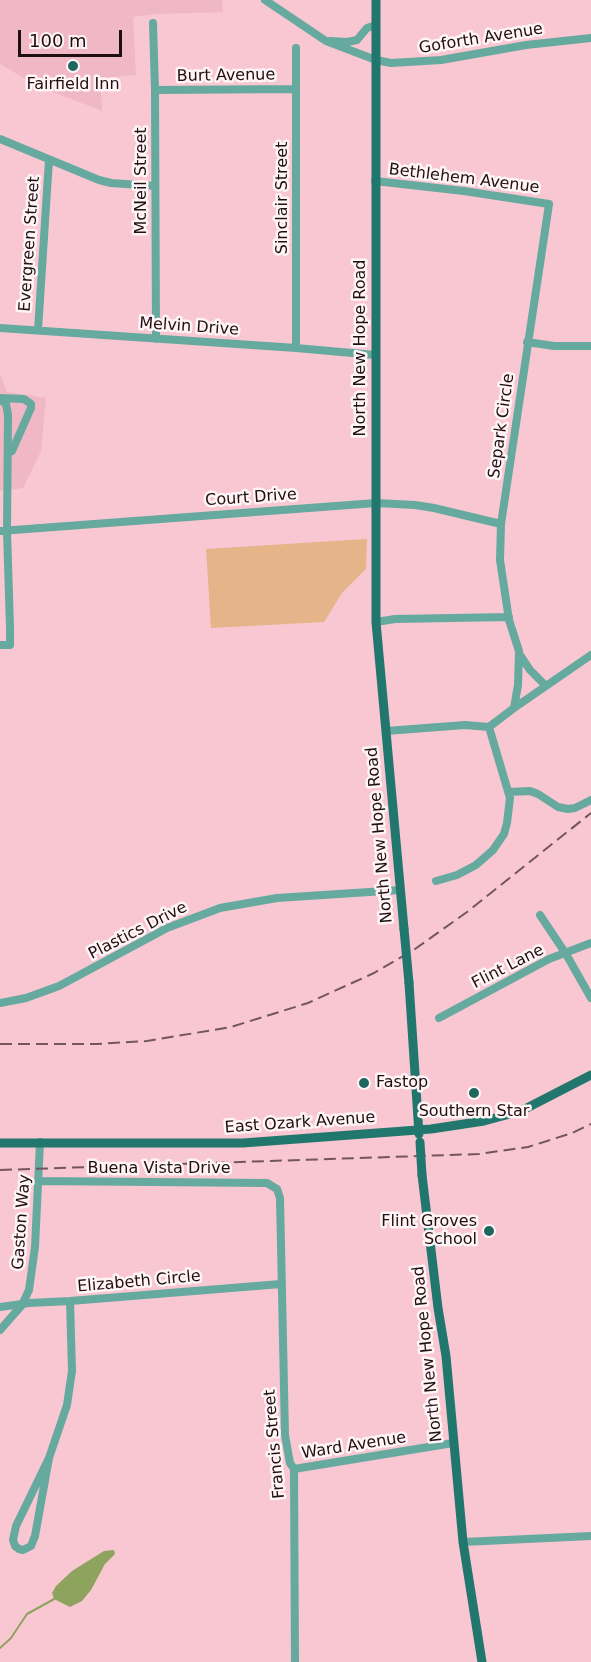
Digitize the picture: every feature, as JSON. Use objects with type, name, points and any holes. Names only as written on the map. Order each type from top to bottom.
[{"type":"main road","name":"North New Hope Road","points":[[376,0],[376,622],[409,983],[422,1174],[446,1356],[463,1542],[481,1662]]},
{"type":"main road","name":"East Ozark Avenue","points":[[0,1143],[243,1143],[419,1131],[466,1124],[521,1111],[591,1075]]},
{"type":"street","name":"Goforth Avenue","points":[[265,0],[326,41],[376,60],[420,62],[526,45],[591,38]]},
{"type":"street","name":"McNeil Street","points":[[153,23],[156,339]]},
{"type":"street","points":[[326,41],[357,40],[367,28],[376,25]]},
{"type":"street","name":"Sinclair Street","points":[[296,48],[296,348]]},
{"type":"street","name":"Burt Avenue","points":[[155,90],[297,89]]},
{"type":"street","points":[[0,139],[111,183],[155,186]]},
{"type":"street","name":"Evergreen Street","points":[[38,330],[49,159]]},
{"type":"street","name":"Bethlehem Avenue","points":[[375,181],[549,204]]},
{"type":"street","name":"Separk Circle","points":[[546,686],[531,670],[519,651],[509,617],[500,560],[501,524],[549,204]]},
{"type":"street","name":"Melvin Drive","points":[[0,328],[375,355]]},
{"type":"street","points":[[527,342],[554,346],[591,346]]},
{"type":"street","points":[[0,399],[24,399],[31,404],[32,408],[14,444],[9,464]]},
{"type":"street","points":[[0,399],[6,404],[8,415],[9,464],[4,531],[10,645],[0,645]]},
{"type":"street","name":"Court Drive","points":[[4,531],[376,503],[434,508],[501,524]]},
{"type":"street","points":[[376,622],[395,619],[509,617]]},
{"type":"street","name":"Separk Circle","points":[[514,708],[518,685],[519,651]]},
{"type":"street","points":[[386,731],[465,725],[489,727],[591,655]]},
{"type":"street","points":[[436,881],[466,871],[476,865],[493,850],[504,834],[510,805],[509,792],[489,727]]},
{"type":"street","points":[[509,792],[530,791],[558,807],[568,809],[591,800]]},
{"type":"street","name":"Plastics Drive","points":[[0,1003],[26,998],[59,986],[167,928],[220,908],[277,898],[400,890]]},
{"type":"street","points":[[540,915],[591,998]]},
{"type":"street","name":"Flint Lane","points":[[439,1018],[549,959],[591,943]]},
{"type":"street","name":"Gaston Way","points":[[0,1330],[22,1305],[32,1279],[40,1142]]},
{"type":"street","name":"Buena Vista Drive","points":[[38,1181],[267,1183],[277,1189]]},
{"type":"street","name":"Francis Street","points":[[277,1189],[280,1198],[285,1435],[290,1463],[294,1469],[295,1662]]},
{"type":"street","name":"Elizabeth Circle","points":[[0,1307],[281,1284]]},
{"type":"street","points":[[49,1458],[35,1536],[31,1546],[27,1549],[19,1549],[13,1543],[14,1531],[49,1458],[63,1421],[71,1387],[70,1301]]},
{"type":"street","name":"Ward Avenue","points":[[294,1469],[453,1443]]},
{"type":"street","points":[[463,1542],[591,1536]]},
{"type":"shaded area","points":[[0,0],[222,0],[223,12],[133,17],[136,75],[100,78],[102,111],[36,85],[0,64]]},
{"type":"shaded area","points":[[0,374],[7,392],[46,398],[41,451],[23,488],[0,491]]},
{"type":"shaded area","points":[[367,539],[366,569],[342,593],[324,622],[211,628],[206,549]]},
{"type":"shaded area","points":[[114,1550],[115,1554],[105,1564],[91,1590],[82,1601],[70,1607],[54,1599],[52,1593],[56,1586],[72,1571],[104,1551]]},
{"type":"waterway","points":[[0,1648],[11,1638],[27,1614],[56,1598]]},
{"type":"railway","points":[[0,1044],[97,1044],[147,1041],[231,1027],[308,1003],[374,973],[415,949],[467,912],[591,813]]},
{"type":"railway","points":[[0,1170],[479,1154],[528,1147],[572,1133],[591,1124]]},
{"type":"place","name":"Fairfield Inn","points":[[73,66]]},
{"type":"place","name":"Fastop","points":[[364,1083]]},
{"type":"place","name":"Southern Star","points":[[474,1093]]},
{"type":"place","name":"Flint Groves School","points":[[489,1231]]}]
